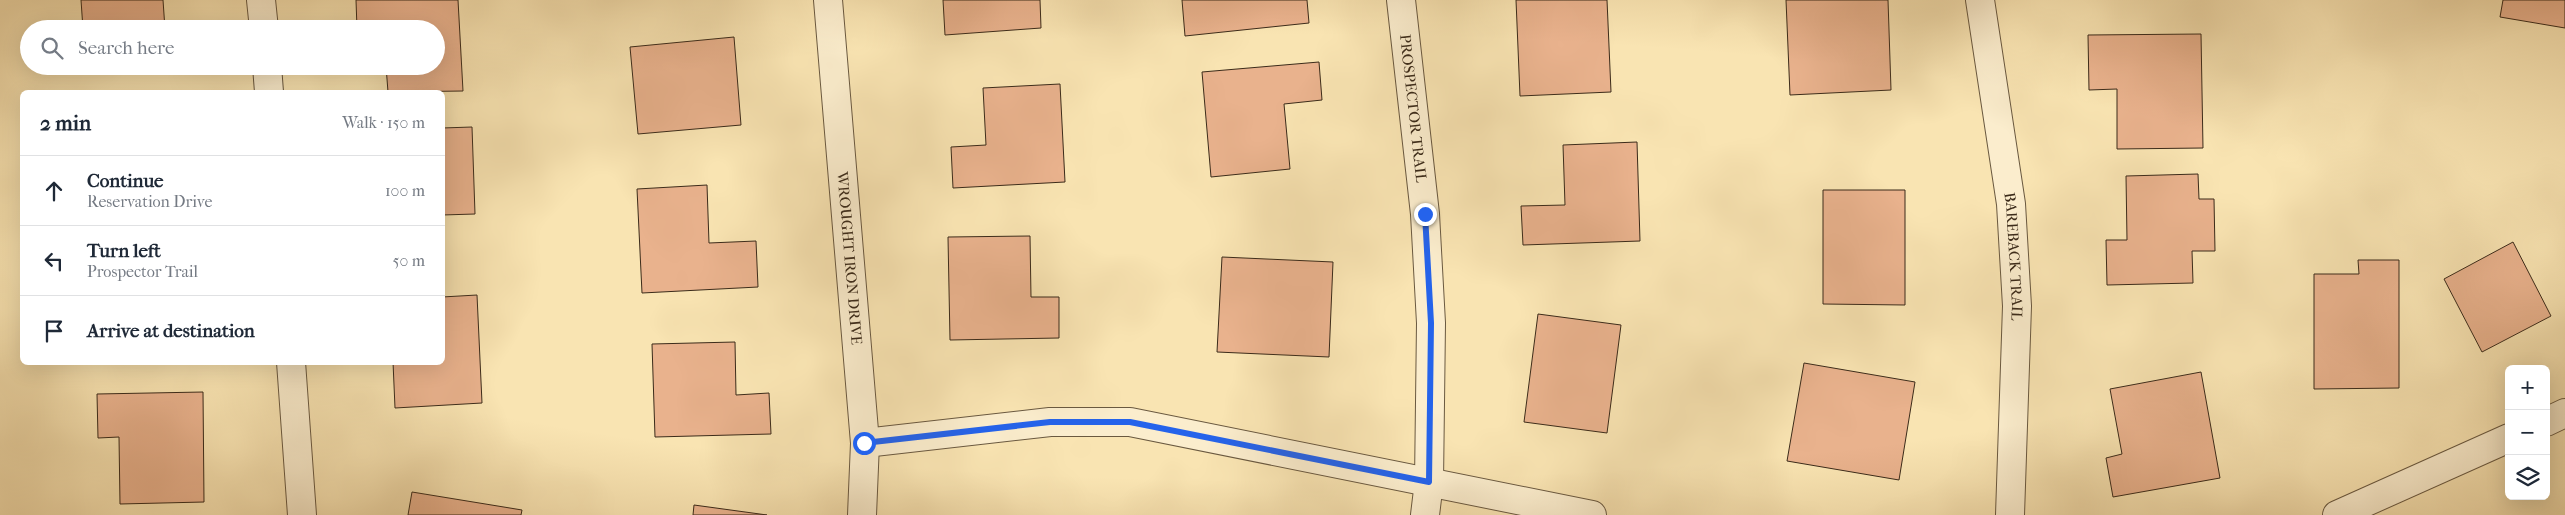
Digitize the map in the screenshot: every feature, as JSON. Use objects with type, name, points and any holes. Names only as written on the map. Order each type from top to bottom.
[{"type":"street","points":[[262,0],[263,20]]},
{"type":"street","name":"WROUGHT IRON DRIVE","points":[[828,0],[864,443],[862,515]]},
{"type":"street","name":"PROSPECTOR TRAIL","points":[[1401,0],[1425,214],[1431,323],[1429,482],[1425,515]]},
{"type":"street","name":"BAREBACK TRAIL","points":[[1980,0],[2011,204],[2017,306],[2010,515]]},
{"type":"street","points":[[268,75],[269,90]]},
{"type":"street","points":[[291,365],[302,515]]},
{"type":"street","points":[[2550,420],[2565,414]]},
{"type":"street","points":[[864,443],[1050,422],[1130,422],[1592,515]]},
{"type":"street","points":[[2337,515],[2505,440]]},
{"type":"building","points":[[81,0],[163,0],[164,20],[82,20]]},
{"type":"building","points":[[356,0],[458,0],[463,91],[388,90],[387,75],[445,75],[445,20],[357,20]]},
{"type":"building","points":[[943,0],[1040,0],[1041,28],[945,35]]},
{"type":"building","points":[[1182,0],[1307,0],[1309,23],[1185,36]]},
{"type":"building","points":[[1516,0],[1607,0],[1611,92],[1520,96]]},
{"type":"building","points":[[1786,0],[1888,0],[1891,90],[1790,95]]},
{"type":"building","points":[[2503,0],[2565,0],[2565,28],[2500,17]]},
{"type":"building","points":[[2201,34],[2203,148],[2117,149],[2117,89],[2089,90],[2088,35]]},
{"type":"building","points":[[734,37],[741,125],[638,134],[630,47]]},
{"type":"building","points":[[1319,62],[1322,100],[1284,104],[1290,169],[1211,177],[1202,72]]},
{"type":"building","points":[[1060,84],[1065,182],[953,188],[951,147],[986,145],[983,88]]},
{"type":"building","points":[[472,127],[475,214],[445,215],[445,128]]},
{"type":"building","points":[[1637,142],[1640,241],[1523,245],[1521,206],[1565,205],[1563,145]]},
{"type":"building","points":[[2198,174],[2199,199],[2214,199],[2215,251],[2192,251],[2193,283],[2107,285],[2106,240],[2127,240],[2126,176]]},
{"type":"building","points":[[707,185],[709,243],[756,241],[758,287],[642,293],[637,189]]},
{"type":"building","points":[[1823,190],[1905,190],[1905,305],[1823,304]]},
{"type":"building","points":[[1030,236],[1031,297],[1059,297],[1059,338],[950,340],[948,237]]},
{"type":"building","points":[[2513,242],[2551,316],[2482,352],[2444,279]]},
{"type":"building","points":[[1222,257],[1333,262],[1329,357],[1217,352]]},
{"type":"building","points":[[2358,260],[2399,260],[2399,388],[2314,389],[2314,274],[2359,274]]},
{"type":"building","points":[[477,295],[482,403],[395,408],[393,365],[445,365],[445,297]]},
{"type":"building","points":[[1538,314],[1621,325],[1607,433],[1524,422]]},
{"type":"building","points":[[735,342],[736,395],[769,393],[771,434],[655,437],[652,344]]},
{"type":"building","points":[[1804,363],[1915,382],[1899,480],[1787,461]]},
{"type":"building","points":[[2201,372],[2220,478],[2113,497],[2106,458],[2122,454],[2110,389]]},
{"type":"building","points":[[203,392],[204,502],[120,504],[119,437],[98,438],[97,394]]},
{"type":"building","points":[[412,492],[522,510],[521,515],[408,515]]},
{"type":"building","points":[[694,505],[767,515],[693,515]]},
{"type":"route","points":[[864,443],[1050,422],[1130,422],[1429,482],[1431,323],[1425,214]]}]
